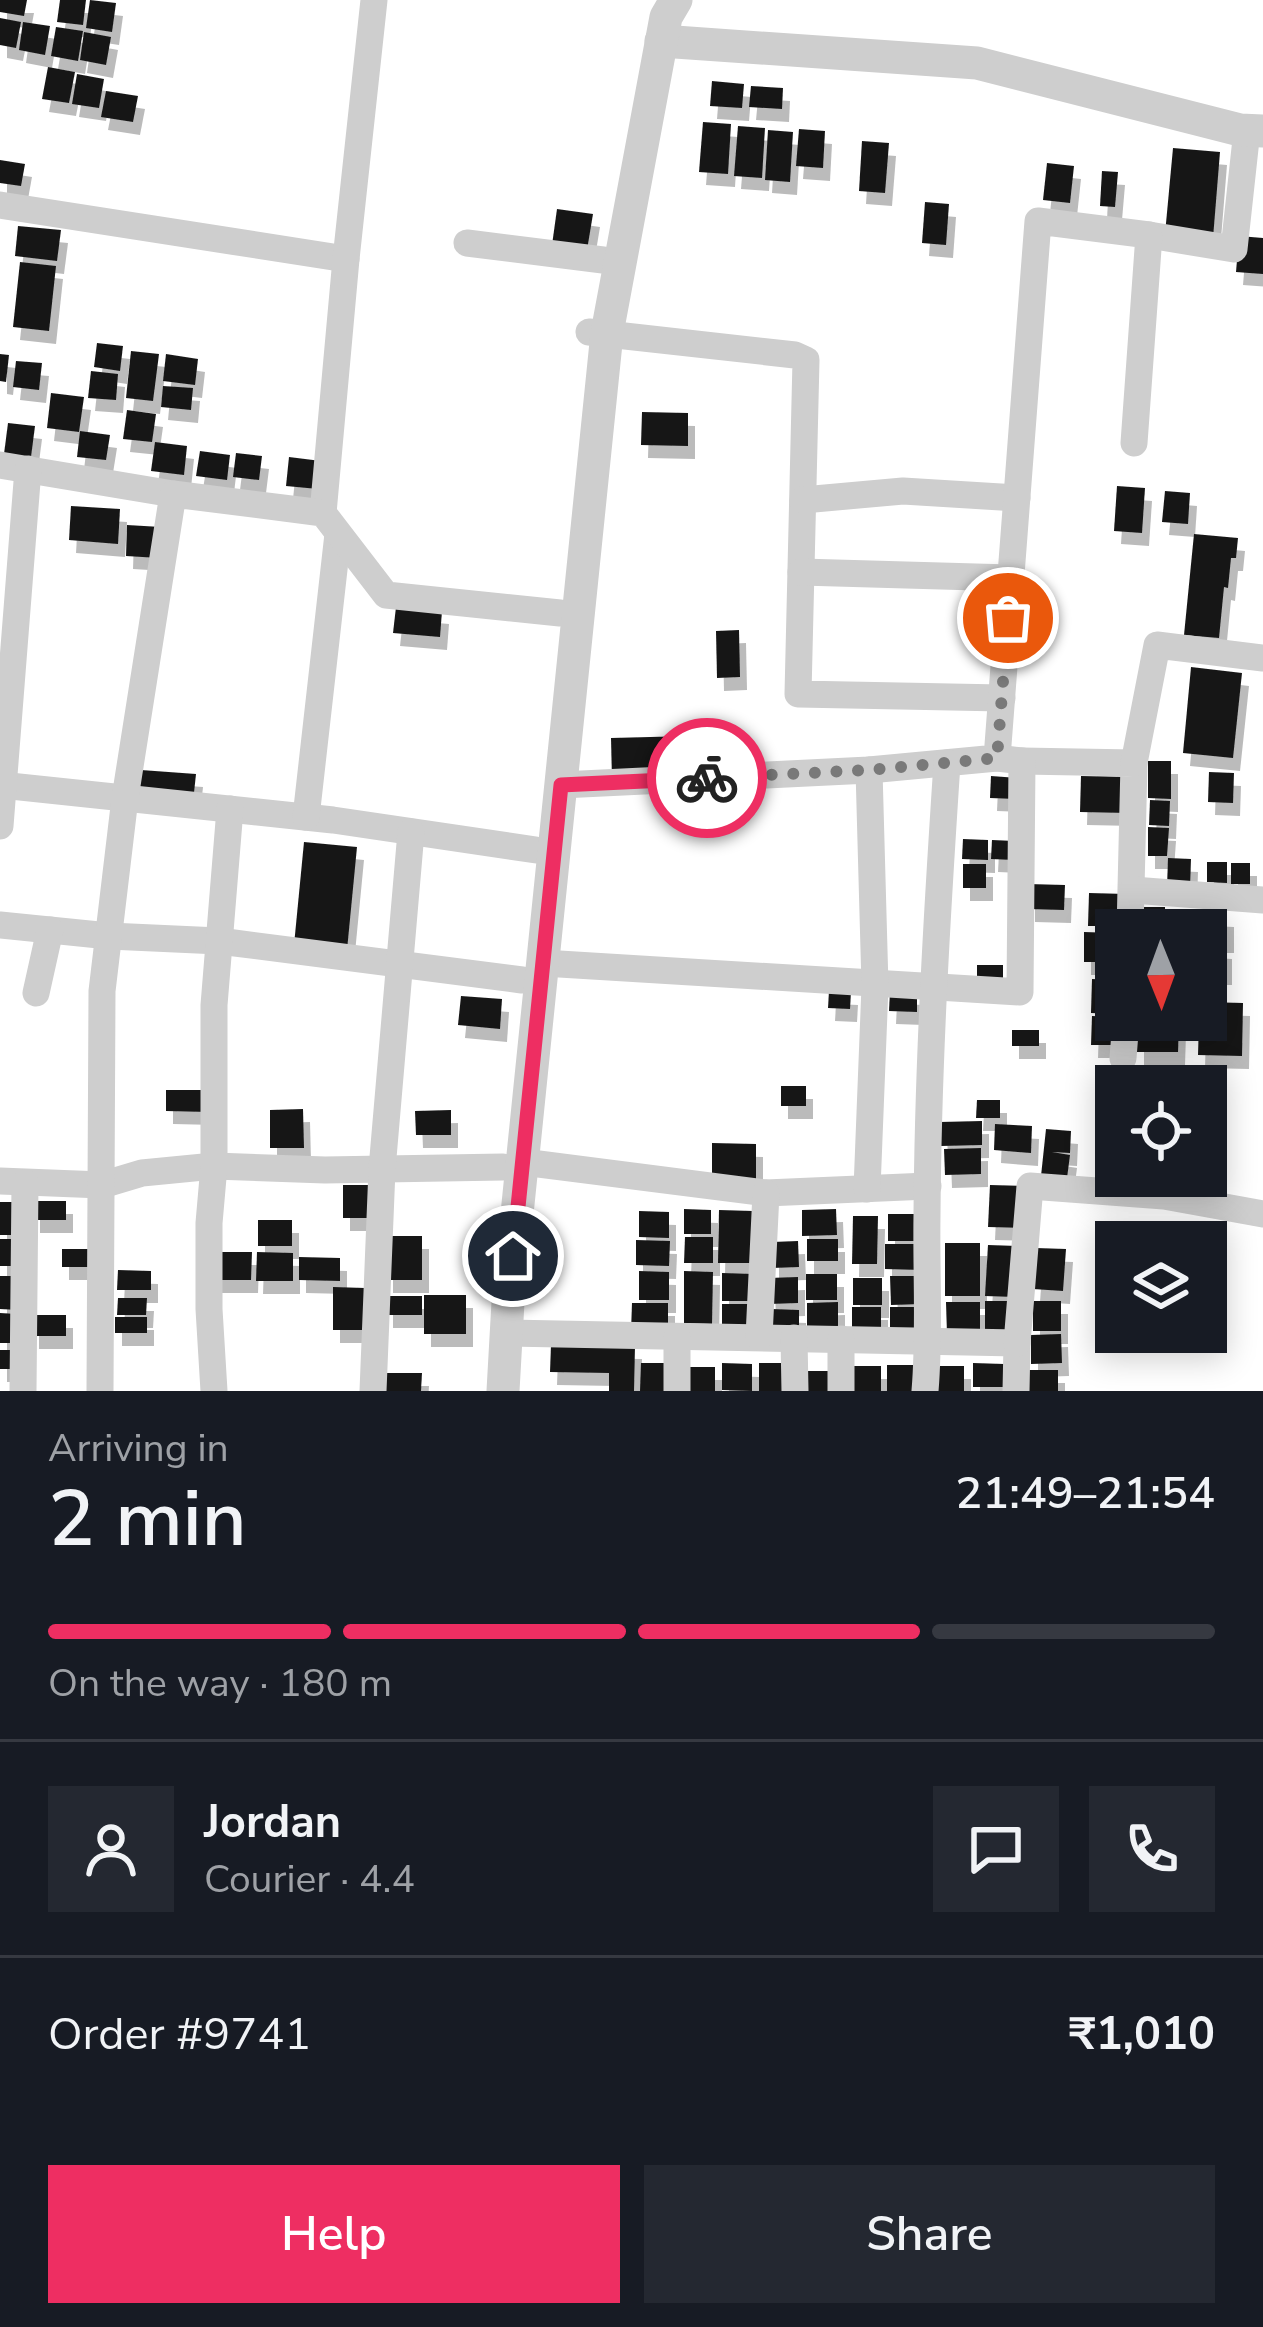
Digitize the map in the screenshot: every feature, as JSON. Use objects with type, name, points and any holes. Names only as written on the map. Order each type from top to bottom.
[{"type":"street","points":[[306,817],[346,259],[374,0]]},
{"type":"street","points":[[502,1391],[513,1165],[533,972],[561,785],[603,260],[656,0]]},
{"type":"street","points":[[533,972],[536,850],[560,613],[598,332],[665,17],[676,0]]},
{"type":"street","points":[[0,925],[219,941],[400,964],[1020,992],[1010,759],[1002,698],[1038,221],[1234,249],[1255,131],[977,63],[661,41]]},
{"type":"street","points":[[0,205],[346,259]]},
{"type":"street","points":[[1134,443],[1149,235]]},
{"type":"street","points":[[467,243],[603,260]]},
{"type":"street","points":[[598,332],[806,360],[798,694],[1002,698]]},
{"type":"street","points":[[0,826],[14,467],[330,523],[386,595],[560,613]]},
{"type":"street","points":[[803,500],[902,491],[1017,498]]},
{"type":"street","points":[[100,1391],[102,991],[125,798],[173,494]]},
{"type":"street","points":[[801,572],[1011,578]]},
{"type":"street","points":[[1131,909],[1133,763],[1157,645],[1263,658]]},
{"type":"street","points":[[561,785],[1010,759],[1133,763]]},
{"type":"street","points":[[925,1391],[933,987],[947,763]]},
{"type":"street","points":[[867,1189],[875,983],[869,770]]},
{"type":"street","points":[[2,785],[306,817],[536,850]]},
{"type":"street","points":[[214,1391],[209,1245],[214,1005],[230,809]]},
{"type":"street","points":[[373,1391],[382,1169],[411,832]]},
{"type":"street","points":[[1132,890],[1263,900]]},
{"type":"street","points":[[36,993],[50,930]]},
{"type":"street","points":[[1124,1058],[1125,1041]]},
{"type":"street","points":[[23,1391],[13,1182],[102,1185],[142,1173],[214,1166],[325,1170],[513,1165],[766,1193],[928,1186]]},
{"type":"street","points":[[484,1391],[489,1304],[513,1165]]},
{"type":"street","points":[[1016,1391],[1030,1186],[1164,1196],[1263,1214]]},
{"type":"street","points":[[759,1337],[766,1193]]},
{"type":"street","points":[[506,1333],[1017,1343]]},
{"type":"street","points":[[677,1336],[677,1391]]},
{"type":"street","points":[[794,1337],[795,1391]]},
{"type":"street","points":[[841,1339],[841,1391]]},
{"type":"building","points":[[0,0],[27,0],[24,16],[0,12]]},
{"type":"building","points":[[60,0],[86,0],[83,25],[57,22]]},
{"type":"building","points":[[90,0],[116,3],[112,32],[86,28]]},
{"type":"building","points":[[0,18],[21,22],[16,48],[0,45]]},
{"type":"building","points":[[23,22],[50,26],[45,55],[19,50]]},
{"type":"building","points":[[56,27],[83,31],[78,61],[51,56]]},
{"type":"building","points":[[84,32],[111,37],[106,65],[80,60]]},
{"type":"building","points":[[48,67],[75,72],[69,103],[42,99]]},
{"type":"building","points":[[77,74],[104,79],[99,108],[72,104]]},
{"type":"building","points":[[712,81],[744,84],[742,108],[710,106]]},
{"type":"building","points":[[751,86],[783,88],[782,109],[749,107]]},
{"type":"building","points":[[106,91],[138,96],[133,122],[101,117]]},
{"type":"building","points":[[703,122],[731,124],[728,174],[699,172]]},
{"type":"building","points":[[738,126],[765,128],[762,178],[734,176]]},
{"type":"building","points":[[799,129],[825,131],[823,168],[796,166]]},
{"type":"building","points":[[768,130],[793,132],[790,182],[765,180]]},
{"type":"building","points":[[862,141],[889,143],[885,193],[859,191]]},
{"type":"building","points":[[1173,148],[1220,152],[1213,238],[1165,234]]},
{"type":"building","points":[[0,160],[25,164],[21,186],[0,183]]},
{"type":"building","points":[[1047,163],[1074,166],[1070,203],[1043,200]]},
{"type":"building","points":[[1102,171],[1118,172],[1115,207],[1100,206]]},
{"type":"building","points":[[925,202],[949,204],[946,245],[922,243]]},
{"type":"building","points":[[557,209],[593,214],[587,250],[552,245]]},
{"type":"building","points":[[18,226],[61,230],[57,261],[15,256]]},
{"type":"building","points":[[1239,236],[1263,238],[1263,274],[1236,272]]},
{"type":"building","points":[[20,262],[56,266],[49,331],[13,327]]},
{"type":"building","points":[[97,343],[123,346],[120,371],[94,367]]},
{"type":"building","points":[[131,351],[159,354],[153,401],[126,398]]},
{"type":"building","points":[[0,354],[9,355],[6,382],[0,381]]},
{"type":"building","points":[[166,354],[198,359],[195,385],[163,381]]},
{"type":"building","points":[[16,361],[42,363],[39,390],[13,387]]},
{"type":"building","points":[[91,371],[118,374],[116,400],[88,398]]},
{"type":"building","points":[[163,386],[193,388],[191,410],[161,407]]},
{"type":"building","points":[[51,393],[84,397],[79,432],[47,428]]},
{"type":"building","points":[[127,410],[156,414],[152,442],[123,439]]},
{"type":"building","points":[[642,412],[688,413],[688,446],[641,445]]},
{"type":"building","points":[[8,423],[35,426],[31,457],[4,454]]},
{"type":"building","points":[[80,431],[110,435],[106,460],[77,457]]},
{"type":"building","points":[[155,442],[187,446],[184,475],[151,471]]},
{"type":"building","points":[[200,451],[230,455],[227,480],[196,476]]},
{"type":"building","points":[[236,453],[262,456],[259,480],[233,477]]},
{"type":"building","points":[[289,457],[321,461],[318,489],[286,486]]},
{"type":"building","points":[[1117,486],[1145,488],[1142,533],[1114,531]]},
{"type":"building","points":[[1165,491],[1190,493],[1188,524],[1162,522]]},
{"type":"building","points":[[71,506],[120,509],[118,544],[69,540]]},
{"type":"building","points":[[127,525],[161,527],[159,558],[126,556]]},
{"type":"building","points":[[1194,534],[1238,538],[1228,588],[1224,587],[1219,638],[1184,635]]},
{"type":"building","points":[[396,607],[442,611],[440,637],[393,633]]},
{"type":"building","points":[[739,630],[740,677],[717,678],[716,631]]},
{"type":"building","points":[[1191,667],[1242,673],[1233,758],[1183,753]]},
{"type":"building","points":[[729,735],[731,776],[612,780],[611,738]]},
{"type":"building","points":[[1148,761],[1171,761],[1171,799],[1148,798]]},
{"type":"building","points":[[141,770],[196,774],[193,802],[138,797]]},
{"type":"building","points":[[1209,772],[1234,773],[1233,803],[1208,802]]},
{"type":"building","points":[[991,776],[1018,778],[1017,799],[990,798]]},
{"type":"building","points":[[1081,776],[1129,777],[1128,813],[1080,812]]},
{"type":"building","points":[[1150,800],[1170,801],[1169,826],[1149,825]]},
{"type":"building","points":[[1148,827],[1169,828],[1167,856],[1148,856]]},
{"type":"building","points":[[963,839],[988,840],[988,860],[962,859]]},
{"type":"building","points":[[992,840],[1015,841],[1014,860],[991,859]]},
{"type":"building","points":[[304,842],[357,847],[347,950],[294,945]]},
{"type":"building","points":[[1168,858],[1191,859],[1190,889],[1167,888]]},
{"type":"building","points":[[1207,862],[1227,862],[1227,883],[1207,882]]},
{"type":"building","points":[[1231,863],[1250,863],[1250,884],[1231,884]]},
{"type":"building","points":[[963,864],[986,864],[986,888],[963,888]]},
{"type":"building","points":[[1028,884],[1065,885],[1064,910],[1028,909]]},
{"type":"building","points":[[1089,893],[1127,894],[1127,909],[1095,909],[1095,926],[1088,926]]},
{"type":"building","points":[[1084,932],[1095,932],[1095,962],[1084,962]]},
{"type":"building","points":[[977,965],[1003,965],[1003,985],[977,985]]},
{"type":"building","points":[[1092,979],[1095,979],[1095,1013],[1091,1013]]},
{"type":"building","points":[[829,991],[851,992],[850,1009],[828,1008]]},
{"type":"building","points":[[890,991],[917,992],[917,1012],[889,1011]]},
{"type":"building","points":[[461,996],[502,999],[500,1029],[458,1025]]},
{"type":"building","points":[[1227,1003],[1243,1003],[1242,1056],[1198,1055],[1198,1041],[1227,1041]]},
{"type":"building","points":[[1092,1016],[1095,1041],[1120,1041],[1121,1045],[1091,1045]]},
{"type":"building","points":[[1012,1030],[1039,1030],[1039,1046],[1012,1046]]},
{"type":"building","points":[[1137,1041],[1178,1041],[1178,1052],[1137,1052]]},
{"type":"building","points":[[781,1086],[806,1086],[806,1106],[781,1106]]},
{"type":"building","points":[[166,1090],[209,1090],[209,1112],[166,1111]]},
{"type":"building","points":[[977,1100],[1000,1100],[1000,1118],[976,1118]]},
{"type":"building","points":[[303,1109],[304,1148],[270,1148],[270,1110]]},
{"type":"building","points":[[451,1110],[451,1135],[416,1135],[415,1111]]},
{"type":"building","points":[[982,1121],[982,1145],[941,1146],[940,1122]]},
{"type":"building","points":[[995,1124],[1032,1126],[1031,1153],[994,1150]]},
{"type":"building","points":[[1046,1129],[1071,1131],[1070,1153],[1052,1152],[1070,1155],[1067,1178],[1041,1176]]},
{"type":"building","points":[[712,1143],[756,1144],[756,1181],[712,1181]]},
{"type":"building","points":[[981,1148],[981,1174],[945,1175],[944,1149]]},
{"type":"building","points":[[343,1185],[372,1185],[372,1218],[343,1218]]},
{"type":"building","points":[[990,1185],[1024,1186],[1023,1228],[988,1227]]},
{"type":"building","points":[[33,1201],[66,1201],[66,1220],[33,1220]]},
{"type":"building","points":[[0,1202],[20,1202],[19,1235],[0,1235]]},
{"type":"building","points":[[684,1209],[711,1210],[711,1234],[684,1234]]},
{"type":"building","points":[[836,1209],[837,1235],[802,1236],[802,1210]]},
{"type":"building","points":[[719,1210],[753,1211],[753,1263],[718,1263]]},
{"type":"building","points":[[639,1211],[669,1212],[669,1238],[639,1237]]},
{"type":"building","points":[[888,1214],[922,1214],[922,1241],[888,1241]]},
{"type":"building","points":[[853,1216],[878,1216],[877,1264],[852,1264]]},
{"type":"building","points":[[258,1220],[292,1220],[292,1246],[258,1246]]},
{"type":"building","points":[[386,1236],[422,1236],[422,1280],[386,1280]]},
{"type":"building","points":[[685,1237],[713,1237],[713,1263],[684,1263]]},
{"type":"building","points":[[0,1239],[18,1239],[18,1266],[0,1266]]},
{"type":"building","points":[[807,1239],[838,1239],[838,1261],[807,1261]]},
{"type":"building","points":[[636,1240],[670,1241],[669,1266],[636,1265]]},
{"type":"building","points":[[798,1241],[799,1267],[772,1268],[772,1242]]},
{"type":"building","points":[[945,1243],[980,1243],[980,1296],[945,1296]]},
{"type":"building","points":[[885,1244],[922,1244],[922,1270],[885,1269]]},
{"type":"building","points":[[988,1245],[1019,1246],[1016,1297],[985,1296]]},
{"type":"building","points":[[1036,1248],[1066,1249],[1063,1291],[1033,1289]]},
{"type":"building","points":[[62,1249],[98,1249],[98,1267],[62,1267]]},
{"type":"building","points":[[214,1252],[252,1252],[251,1280],[213,1280]]},
{"type":"building","points":[[257,1252],[293,1253],[293,1281],[256,1281]]},
{"type":"building","points":[[299,1257],[340,1258],[340,1281],[299,1280]]},
{"type":"building","points":[[118,1270],[151,1271],[151,1290],[117,1290]]},
{"type":"building","points":[[639,1271],[669,1272],[669,1300],[639,1300]]},
{"type":"building","points":[[684,1271],[713,1272],[712,1324],[684,1323]]},
{"type":"building","points":[[722,1273],[753,1274],[753,1301],[722,1301]]},
{"type":"building","points":[[806,1274],[837,1274],[837,1300],[806,1300]]},
{"type":"building","points":[[0,1276],[19,1276],[19,1310],[0,1309]]},
{"type":"building","points":[[890,1276],[922,1276],[922,1304],[891,1305]]},
{"type":"building","points":[[798,1277],[798,1303],[769,1304],[768,1278]]},
{"type":"building","points":[[853,1278],[882,1278],[882,1305],[853,1305]]},
{"type":"building","points":[[333,1287],[365,1288],[365,1330],[333,1330]]},
{"type":"building","points":[[424,1295],[466,1295],[466,1334],[424,1334]]},
{"type":"building","points":[[386,1296],[422,1296],[422,1315],[386,1315]]},
{"type":"building","points":[[118,1298],[147,1298],[146,1315],[117,1315]]},
{"type":"building","points":[[985,1301],[1012,1301],[1012,1334],[985,1334]]},
{"type":"building","points":[[1033,1301],[1061,1301],[1061,1331],[1033,1331]]},
{"type":"building","points":[[838,1302],[838,1328],[807,1328],[807,1303]]},
{"type":"building","points":[[946,1302],[980,1302],[980,1335],[947,1335]]},
{"type":"building","points":[[632,1303],[668,1303],[668,1332],[631,1332]]},
{"type":"building","points":[[722,1304],[754,1304],[753,1335],[722,1335]]},
{"type":"building","points":[[852,1307],[881,1307],[881,1330],[852,1330]]},
{"type":"building","points":[[890,1307],[922,1307],[922,1330],[890,1330]]},
{"type":"building","points":[[772,1309],[799,1310],[799,1333],[771,1333]]},
{"type":"building","points":[[0,1313],[17,1314],[17,1343],[0,1343]]},
{"type":"building","points":[[32,1315],[66,1315],[66,1336],[32,1336]]},
{"type":"building","points":[[115,1317],[147,1317],[147,1333],[115,1333]]},
{"type":"building","points":[[1061,1334],[1062,1363],[1031,1364],[1031,1335]]},
{"type":"building","points":[[551,1345],[635,1346],[634,1391],[609,1391],[609,1373],[550,1372]]},
{"type":"building","points":[[0,1350],[18,1350],[17,1369],[0,1369]]},
{"type":"building","points":[[641,1363],[670,1363],[670,1391],[640,1391]]},
{"type":"building","points":[[722,1363],[752,1364],[752,1391],[722,1390]]},
{"type":"building","points":[[759,1363],[787,1363],[787,1391],[759,1391]]},
{"type":"building","points":[[973,1363],[1004,1364],[1004,1387],[973,1387]]},
{"type":"building","points":[[887,1365],[919,1365],[919,1391],[887,1391]]},
{"type":"building","points":[[853,1366],[881,1366],[881,1391],[853,1391]]},
{"type":"building","points":[[935,1366],[964,1366],[964,1391],[935,1391]]},
{"type":"building","points":[[686,1367],[715,1367],[715,1391],[685,1391]]},
{"type":"building","points":[[1022,1370],[1058,1370],[1058,1391],[1022,1391]]},
{"type":"building","points":[[807,1371],[838,1371],[837,1391],[807,1391]]},
{"type":"building","points":[[386,1373],[422,1373],[421,1391],[386,1391]]},
{"type":"way so far","points":[[707,778],[997,758],[1008,618]]},
{"type":"route","points":[[513,1256],[561,785],[707,778]]}]
